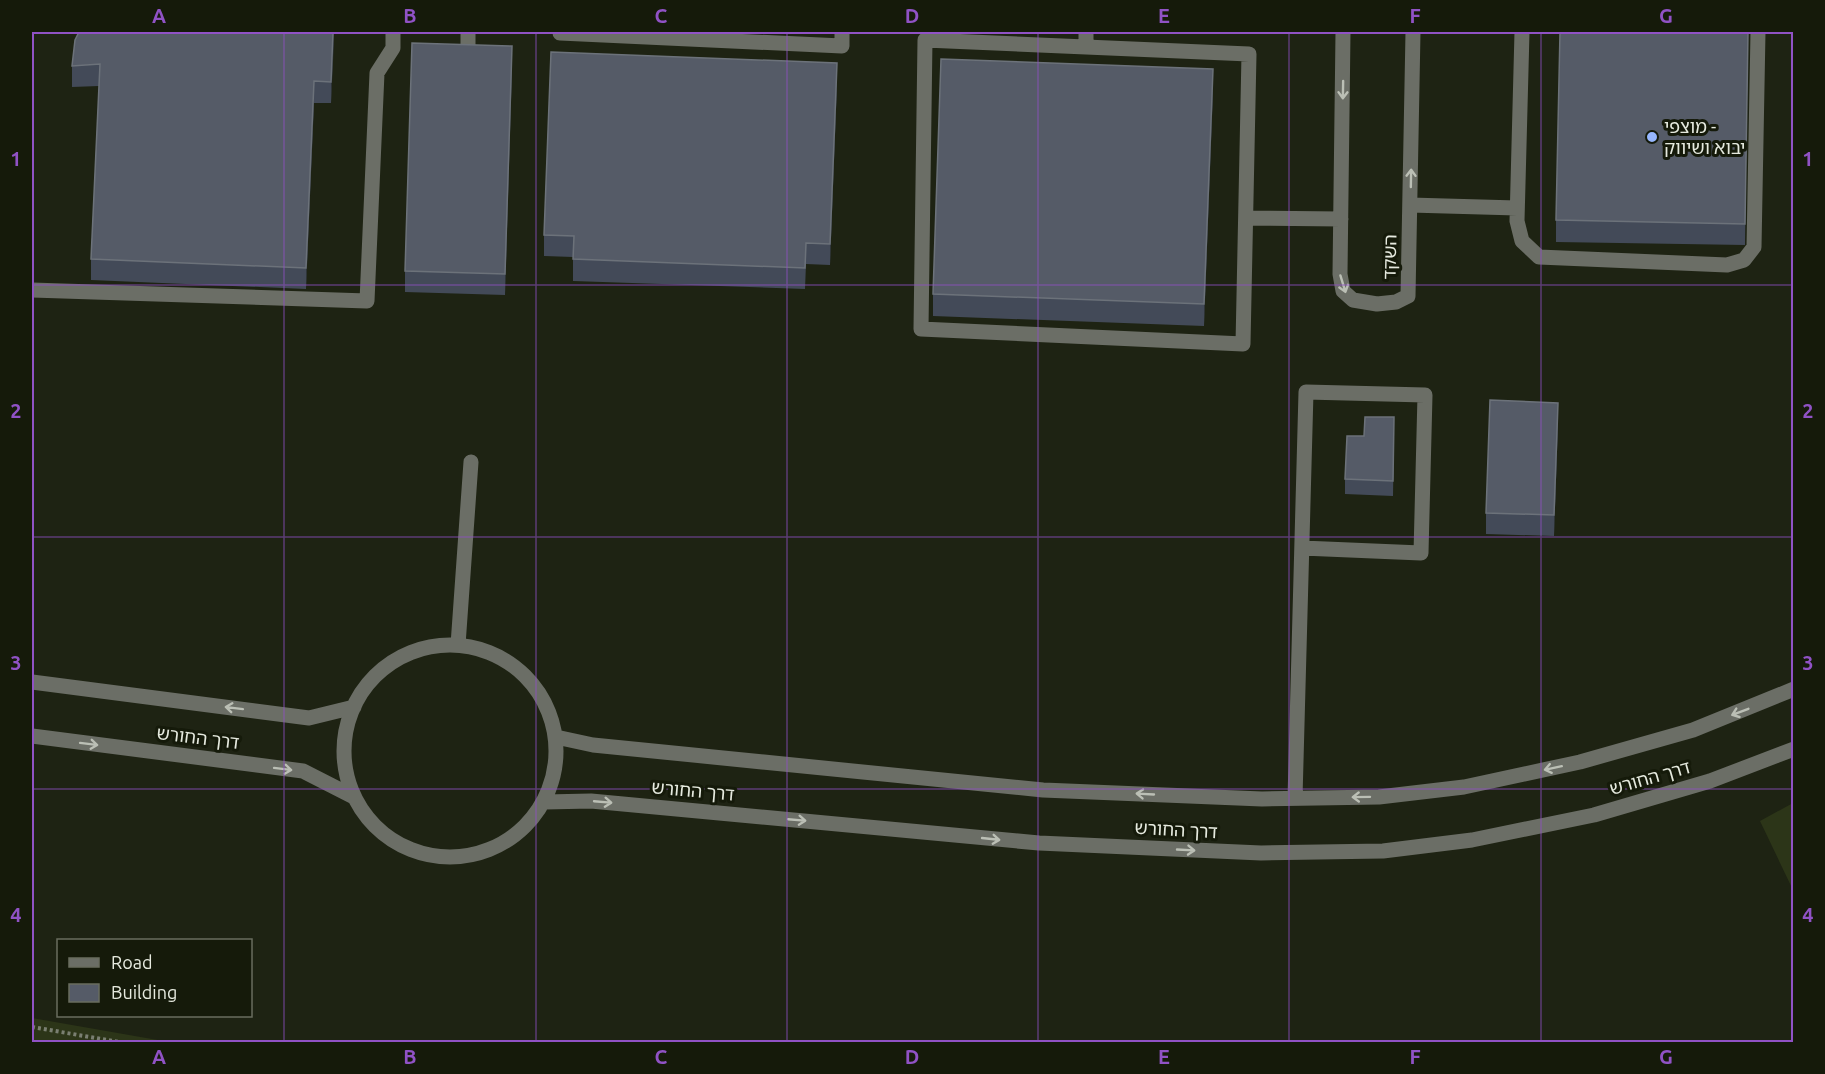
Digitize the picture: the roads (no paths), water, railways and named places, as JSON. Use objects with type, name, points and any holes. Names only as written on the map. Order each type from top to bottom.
[{"type":"street","points":[[32,290],[367,301],[377,73],[393,48],[393,32]]},
{"type":"street","points":[[468,32],[468,48]]},
{"type":"street","points":[[560,32],[842,46],[842,32]]},
{"type":"street","name":"השקד","points":[[1343,32],[1340,274],[1343,291],[1353,300],[1377,304],[1396,302],[1408,296],[1413,32]]},
{"type":"street","points":[[1522,32],[1517,208],[1517,221],[1522,241],[1539,257],[1728,265],[1744,260],[1754,247],[1758,32]]},
{"type":"street","points":[[1086,39],[1249,54],[1243,344],[921,329],[926,40],[1086,39]]},
{"type":"street","points":[[1410,206],[1517,208]]},
{"type":"street","points":[[1246,218],[1341,219]]},
{"type":"street","points":[[1295,798],[1306,392],[1425,395],[1421,553],[1302,548]]},
{"type":"street","points":[[458,645],[471,462]]},
{"type":"street","points":[[458,645],[493,654],[523,674],[545,702],[556,737],[555,770],[545,802],[524,828],[496,847],[464,856],[431,856],[399,844],[372,824],[354,797],[345,767],[345,737],[354,707],[371,680],[396,660],[426,648],[458,645]]},
{"type":"street","name":"דרך החורש","points":[[32,681],[309,718],[354,707]]},
{"type":"street","name":"דרך החורש","points":[[556,737],[593,746],[1043,790],[1262,799],[1379,797],[1464,787],[1580,762],[1693,730],[1794,689]]},
{"type":"street","name":"דרך החורש","points":[[32,736],[303,771],[354,797]]},
{"type":"street","name":"דרך החורש","points":[[545,802],[591,801],[1039,843],[1261,853],[1383,850],[1472,840],[1594,815],[1710,781],[1794,749]]},
{"type":"place","name":"מוצפי - יבוא ושיווק","points":[[1652,137]]}]
